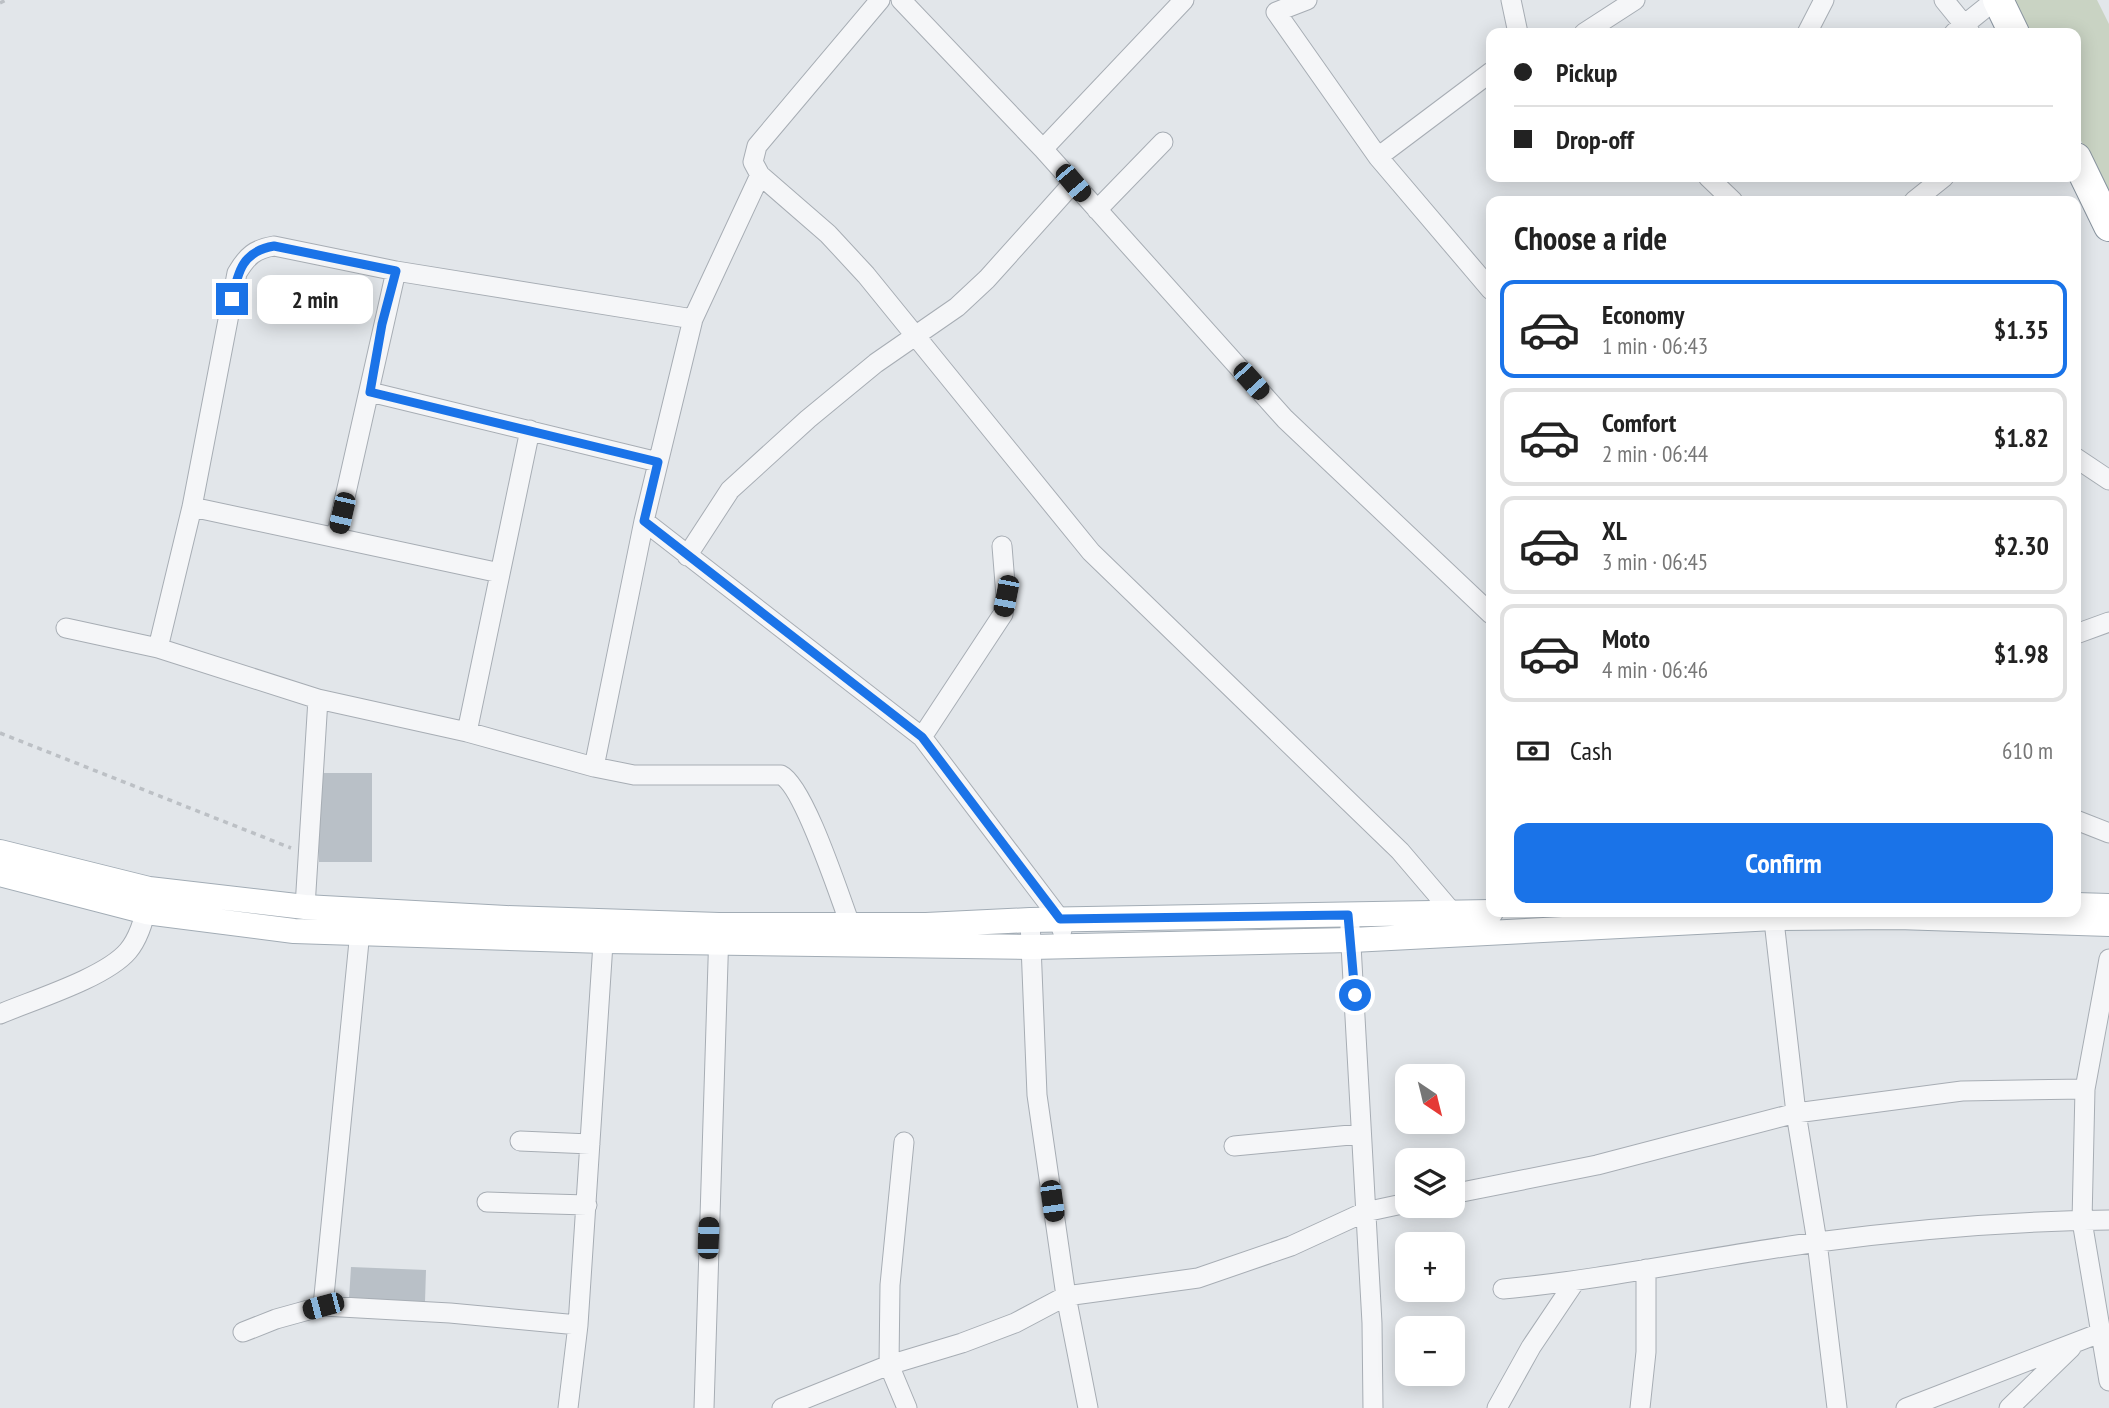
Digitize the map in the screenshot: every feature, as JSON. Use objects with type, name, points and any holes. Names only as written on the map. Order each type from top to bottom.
[{"type":"highway","points":[[1996,0],[2011,28]]},
{"type":"highway","points":[[2081,168],[2109,226]]},
{"type":"main road","points":[[0,852],[148,901],[305,907],[361,921]]},
{"type":"main road","points":[[0,874],[294,930],[361,921],[604,931],[923,936],[1031,947],[1352,940],[1461,924],[1486,914]]},
{"type":"main road","points":[[2081,905],[2109,906]]},
{"type":"main road","points":[[923,936],[1030,920],[1060,919],[1348,915],[1461,924],[1704,917]]},
{"type":"main road","points":[[1898,917],[2109,924]]},
{"type":"street","points":[[880,0],[757,146],[753,162],[760,175],[828,234],[1091,552],[1400,851],[1461,924]]},
{"type":"street","points":[[901,0],[1043,149],[1285,419],[1486,609]]},
{"type":"street","points":[[1043,149],[1184,0]]},
{"type":"street","points":[[1307,0],[1272,6],[1378,157],[1486,284]]},
{"type":"street","points":[[1511,0],[1517,28]]},
{"type":"street","points":[[1592,28],[1635,0]]},
{"type":"street","points":[[1810,28],[1824,0]]},
{"type":"street","points":[[1944,0],[1962,28]]},
{"type":"street","points":[[1965,28],[1996,0]]},
{"type":"street","points":[[1378,157],[1486,76]]},
{"type":"street","points":[[1097,211],[1163,142]]},
{"type":"street","points":[[594,767],[644,521],[693,319],[760,175]]},
{"type":"street","points":[[1920,196],[1938,182]]},
{"type":"street","points":[[687,556],[730,490],[808,419],[957,307],[987,279],[1073,183]]},
{"type":"street","points":[[158,648],[192,507],[237,273],[247,257],[260,248],[274,246],[396,271],[693,319]]},
{"type":"street","points":[[336,537],[396,271]]},
{"type":"street","points":[[370,392],[658,462]]},
{"type":"street","points":[[467,732],[530,430]]},
{"type":"street","points":[[2081,461],[2109,480]]},
{"type":"street","points":[[192,507],[500,573]]},
{"type":"street","points":[[644,521],[922,737],[1060,919],[1065,945]]},
{"type":"street","points":[[922,737],[1003,614],[1006,596],[1002,546]]},
{"type":"street","points":[[2081,632],[2109,622]]},
{"type":"street","points":[[65,628],[158,648],[318,699],[467,732],[594,767],[634,775],[781,775],[794,786],[819,842],[850,934]]},
{"type":"street","points":[[305,907],[318,699]]},
{"type":"street","points":[[2081,822],[2109,833]]},
{"type":"street","points":[[0,1014],[73,984],[114,963],[134,942],[148,901]]},
{"type":"street","points":[[1348,915],[1352,940],[1373,1408]]},
{"type":"street","points":[[1773,917],[1796,1113],[1817,1242],[1837,1408]]},
{"type":"street","points":[[1030,920],[1037,1095],[1066,1296],[1088,1408]]},
{"type":"street","points":[[323,1306],[361,921]]},
{"type":"street","points":[[568,1408],[578,1325],[604,931]]},
{"type":"street","points":[[704,1408],[720,934]]},
{"type":"street","points":[[2109,959],[2085,1089],[2082,1221],[2109,1381]]},
{"type":"street","points":[[1465,1191],[1597,1165],[1796,1113],[1962,1091],[2085,1089]]},
{"type":"street","points":[[1234,1146],[1361,1134]]},
{"type":"street","points":[[520,1141],[590,1144]]},
{"type":"street","points":[[904,1142],[890,1285],[890,1365],[907,1408]]},
{"type":"street","points":[[487,1202],[587,1205]]},
{"type":"street","points":[[782,1408],[890,1365],[1015,1323],[1066,1296],[1198,1278],[1291,1246],[1365,1212],[1395,1206]]},
{"type":"street","points":[[1503,1289],[1574,1283],[1817,1242],[1950,1227],[2109,1220]]},
{"type":"street","points":[[1640,1408],[1646,1352],[1646,1269]]},
{"type":"street","points":[[1497,1408],[1531,1348],[1574,1283]]},
{"type":"street","points":[[243,1332],[276,1319],[323,1306],[450,1313],[578,1325]]},
{"type":"street","points":[[1906,1408],[2100,1333]]},
{"type":"street","points":[[2009,1408],[2077,1342]]},
{"type":"path","points":[[0,3],[6,0]]},
{"type":"path","points":[[0,733],[309,856]]},
{"type":"green space","points":[[2013,0],[2097,0],[2109,24],[2109,200],[2081,141],[2081,28],[2027,28]]},
{"type":"building","points":[[319,773],[372,773],[372,862],[319,862]]},
{"type":"building","points":[[351,1267],[426,1270],[425,1302],[349,1299]]},
{"type":"route","points":[[232,299],[237,273],[247,257],[260,248],[274,246],[396,271],[382,324],[370,392],[658,462],[644,521],[922,737],[1060,919],[1348,915],[1355,995]]}]
